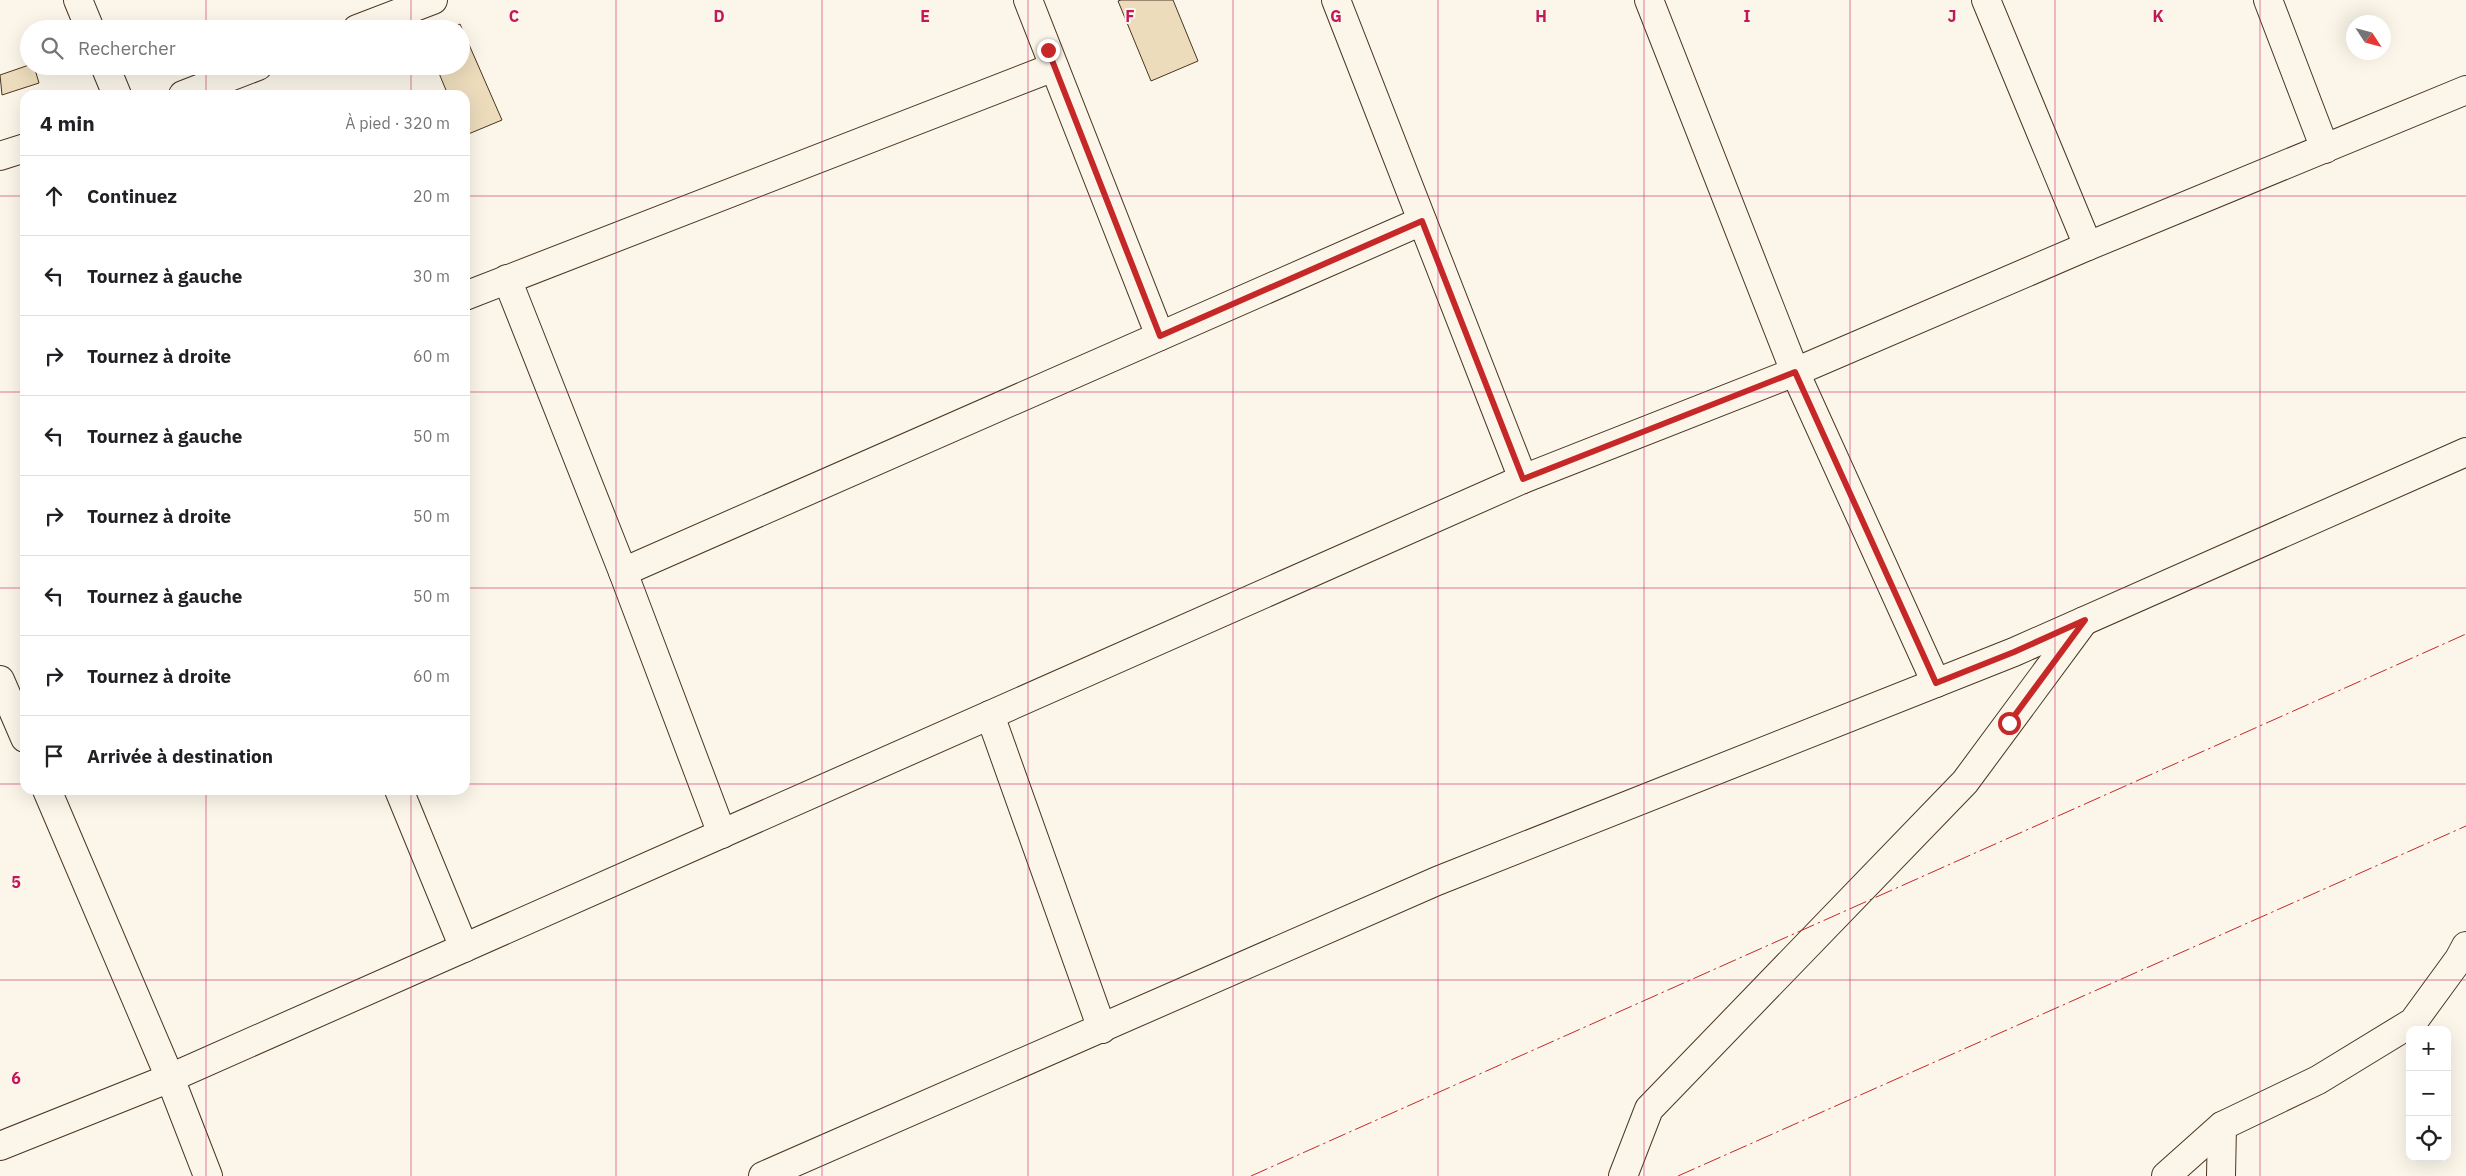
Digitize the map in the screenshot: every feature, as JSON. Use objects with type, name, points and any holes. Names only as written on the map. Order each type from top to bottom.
[{"type":"street","points":[[78,0],[86,20]]},
{"type":"street","points":[[381,20],[433,0]]},
{"type":"street","points":[[1028,0],[1160,336]]},
{"type":"street","points":[[1336,0],[1523,479]]},
{"type":"street","points":[[1649,0],[1795,372],[1936,683]]},
{"type":"street","points":[[1986,0],[2088,246]]},
{"type":"street","points":[[2268,0],[2325,149]]},
{"type":"street","points":[[470,294],[1054,67]]},
{"type":"street","points":[[109,75],[115,90]]},
{"type":"street","points":[[196,90],[235,75]]},
{"type":"street","points":[[0,1146],[170,1078],[1523,479],[1795,372],[2088,246],[2466,90]]},
{"type":"street","points":[[0,156],[20,150]]},
{"type":"street","points":[[623,572],[1422,221]]},
{"type":"street","points":[[507,279],[623,572],[722,834]]},
{"type":"street","points":[[763,1176],[1437,881],[2014,652],[2466,452]]},
{"type":"street","points":[[1624,1176],[1649,1110],[1965,782],[2085,620]]},
{"type":"street","points":[[0,680],[20,726]]},
{"type":"street","points":[[990,715],[1102,1029]]},
{"type":"street","points":[[49,795],[170,1078],[208,1176]]},
{"type":"street","points":[[401,795],[464,948]]},
{"type":"street","points":[[2166,1176],[2222,1126],[2318,1080],[2413,1022],[2459,959],[2466,946]]},
{"type":"street","points":[[2221,1176],[2222,1126]]},
{"type":"building","points":[[1173,0],[1198,61],[1151,81],[1118,1]]},
{"type":"building","points":[[470,47],[502,120],[470,133],[470,90],[446,90],[440,75],[470,75]]},
{"type":"building","points":[[20,68],[20,75],[37,75],[39,83],[2,95],[0,75]]},
{"type":"power","points":[[1251,1176],[2466,634]]},
{"type":"power","points":[[1678,1176],[2466,826]]},
{"type":"route","points":[[1048,50],[1160,336],[1422,221],[1523,479],[1795,372],[1936,683],[2014,652],[2085,620],[2009,723]]}]
